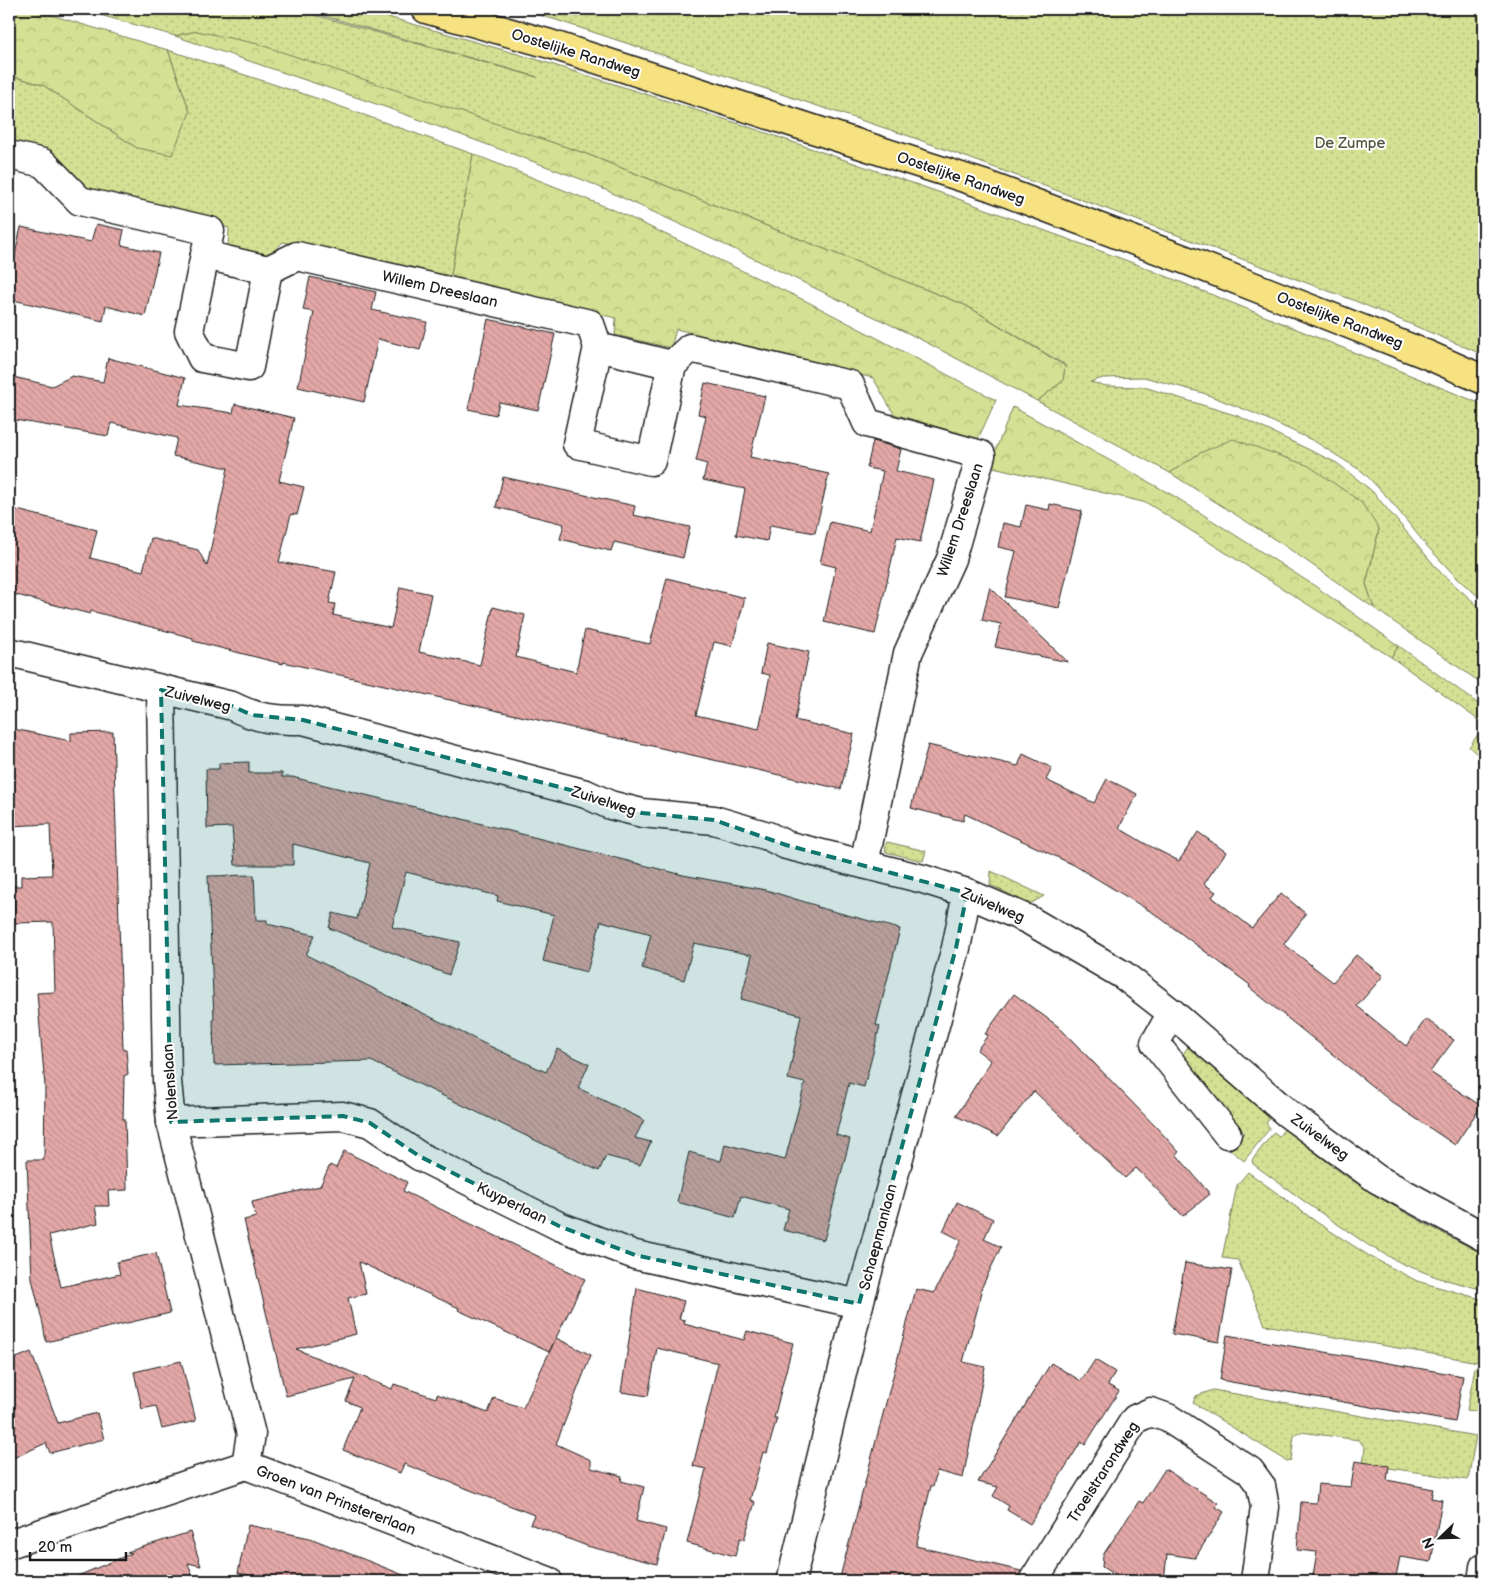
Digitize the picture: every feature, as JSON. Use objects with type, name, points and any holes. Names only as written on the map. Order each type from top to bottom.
[{"type":"main road","name":"Oostelijke Randweg","points":[[426,9],[550,44],[989,186],[1219,272],[1428,355],[1484,380]]},
{"type":"street","points":[[9,156],[43,163],[80,201],[210,231],[189,331],[202,358],[249,367],[268,270],[205,255]]},
{"type":"street","name":"Willem Dreeslaan","points":[[268,270],[297,256],[590,324],[598,347]]},
{"type":"street","points":[[598,347],[672,365],[651,460],[577,444],[598,347]]},
{"type":"street","name":"Willem Dreeslaan","points":[[672,365],[690,348],[850,385],[867,424],[981,455],[951,559],[908,653],[864,864]]},
{"type":"street","name":"Zuivelweg","points":[[9,652],[232,706],[252,716],[277,720],[303,720],[586,794],[610,805],[642,814],[714,820],[768,836],[786,845],[924,879],[967,893],[1029,920],[1123,975],[1172,1013],[1287,1113],[1377,1179],[1484,1236]]},
{"type":"street","name":"Nolenslaan","points":[[161,690],[167,1072],[171,1122],[251,1434],[246,1465]]},
{"type":"street","name":"Schaepmanlaan","points":[[791,1581],[860,1304],[956,948],[967,893]]},
{"type":"street","points":[[1172,1013],[1156,1043],[1227,1134]]},
{"type":"street","name":"Kuyperlaan","points":[[171,1122],[344,1116],[352,1118],[370,1123],[419,1156],[559,1226],[635,1255],[860,1304]]},
{"type":"street","name":"Troelstrarondweg","points":[[1033,1581],[1135,1419],[1151,1412],[1168,1418],[1250,1471],[1261,1486],[1265,1507],[1255,1581]]},
{"type":"street","name":"Groen van Prinstererlaan","points":[[9,1544],[246,1465],[548,1581]]},
{"type":"street","points":[[1482,1581],[1484,1567]]},
{"type":"highlighted area","points":[[161,690],[232,706],[252,715],[303,720],[586,794],[642,813],[714,820],[786,845],[967,893],[956,948],[859,1304],[635,1255],[559,1226],[419,1156],[370,1123],[343,1116],[171,1122]]},
{"type":"green space","points":[[9,9],[31,9],[168,50],[190,112],[172,155],[137,148],[43,85],[9,75]]},
{"type":"green space","points":[[92,9],[293,9],[537,77],[300,9],[360,9],[535,59],[743,125],[953,197],[1136,264],[1484,405],[1484,601],[1459,580],[1426,545],[1389,499],[1363,472],[1314,441],[1256,414],[1203,393],[1144,377],[1103,378],[1090,382],[1107,386],[1144,387],[1238,416],[1337,463],[1372,491],[1441,573],[1484,611],[1484,685],[1374,608],[1366,584],[1379,529],[1200,453],[1170,473],[1037,401],[1063,381],[1065,365],[967,306],[584,153],[419,99],[197,31],[175,36],[100,15]]},
{"type":"green space","name":"De Zumpe","points":[[518,9],[1484,9],[1484,355],[1353,300],[909,136]]},
{"type":"green space","points":[[197,31],[258,44],[584,153],[967,306],[1065,366],[1063,381],[1037,401],[916,337],[738,251],[586,181],[385,107],[175,36]]},
{"type":"green space","points":[[168,50],[322,100],[473,154],[450,280],[283,242],[270,255],[228,248],[229,228],[83,192],[9,148],[9,75],[43,85],[137,148],[190,112]]},
{"type":"green space","points":[[473,154],[614,210],[808,302],[996,400],[978,439],[894,414],[873,378],[676,329],[671,348],[615,335],[616,318],[450,280]]},
{"type":"green space","points":[[1013,407],[1174,496],[1315,586],[1399,646],[1391,657],[1147,503],[989,466]]},
{"type":"green space","points":[[1233,439],[1309,466],[1361,502],[1379,529],[1366,584],[1374,608],[1285,546],[1170,473],[1200,453]]},
{"type":"green space","points":[[1399,646],[1484,708],[1484,724],[1391,657]]},
{"type":"green space","points":[[1484,726],[1484,760],[1469,747]]},
{"type":"green space","points":[[887,842],[926,851],[923,861],[886,852],[885,846]]},
{"type":"green space","points":[[991,871],[1044,896],[1030,904],[990,885]]},
{"type":"green space","points":[[1188,1047],[1272,1116],[1266,1123],[1270,1128],[1244,1161],[1227,1147],[1244,1133],[1182,1055]]},
{"type":"green space","points":[[1285,1128],[1326,1161],[1383,1200],[1484,1254],[1484,1290],[1439,1278],[1403,1264],[1371,1247],[1253,1164],[1252,1160],[1274,1132],[1279,1136]]},
{"type":"green space","points":[[1248,1172],[1318,1223],[1371,1257],[1417,1281],[1484,1300],[1484,1363],[1265,1325],[1238,1260],[1222,1258],[1237,1185]]},
{"type":"green space","points":[[1475,1367],[1484,1369],[1482,1412],[1467,1410]]},
{"type":"green space","points":[[1213,1390],[1476,1436],[1468,1480],[1363,1464],[1365,1448],[1359,1440],[1301,1432],[1294,1436],[1291,1460],[1287,1461],[1193,1403],[1196,1396]]},
{"type":"building","points":[[96,224],[124,230],[121,245],[159,253],[145,316],[106,306],[103,321],[9,299],[9,282],[21,227],[91,242]]},
{"type":"building","points":[[310,277],[376,292],[372,310],[427,322],[420,350],[378,339],[364,402],[298,387],[314,312],[303,310]]},
{"type":"building","points":[[488,319],[555,334],[538,410],[499,402],[496,415],[468,409]]},
{"type":"building","points":[[108,358],[185,378],[179,405],[233,413],[235,404],[294,418],[279,481],[304,487],[297,515],[291,514],[279,562],[336,572],[329,603],[335,604],[333,615],[391,628],[400,587],[431,594],[419,652],[480,665],[493,607],[525,615],[516,657],[576,672],[585,630],[650,644],[667,578],[745,598],[732,646],[714,642],[696,715],[759,729],[770,675],[761,673],[767,643],[809,652],[795,720],[854,734],[841,789],[283,662],[283,664],[193,641],[193,638],[91,611],[90,614],[9,593],[9,508],[97,530],[90,558],[143,571],[151,538],[198,550],[207,566],[228,468],[173,456],[177,438],[111,423],[108,436],[9,419],[9,376],[52,386],[72,376],[103,382]]},
{"type":"building","points":[[705,383],[765,396],[750,457],[829,474],[815,533],[770,525],[767,541],[736,535],[745,489],[703,480],[707,464],[696,461],[706,416],[698,414]]},
{"type":"building","points":[[873,441],[901,449],[896,471],[934,480],[920,542],[897,537],[875,634],[824,622],[836,567],[820,563],[830,522],[870,531],[883,471],[867,468]]},
{"type":"building","points":[[503,477],[635,506],[633,515],[690,527],[683,558],[614,542],[611,551],[560,539],[564,524],[496,507]]},
{"type":"building","points":[[1050,504],[1082,511],[1059,608],[1005,597],[1016,551],[998,547],[1003,523],[1021,527],[1026,505],[1049,510]]},
{"type":"building","points":[[990,587],[1068,662],[995,647],[1001,624],[982,620]]},
{"type":"building","points":[[9,728],[71,741],[71,733],[113,732],[123,1049],[126,1049],[128,1074],[124,1076],[123,1119],[125,1119],[127,1190],[108,1191],[109,1206],[95,1206],[98,1223],[49,1235],[61,1287],[120,1274],[117,1262],[156,1253],[170,1313],[46,1342],[32,1279],[27,1160],[44,1160],[45,1086],[37,993],[55,992],[53,922],[15,923],[13,886],[21,886],[21,876],[52,875],[50,824],[9,826]]},
{"type":"building","points":[[928,745],[1018,766],[1023,754],[1052,768],[1046,780],[1094,803],[1107,779],[1137,794],[1119,828],[1179,861],[1198,832],[1226,852],[1204,884],[1216,892],[1212,897],[1252,928],[1281,893],[1306,914],[1284,944],[1333,982],[1356,955],[1383,976],[1357,1006],[1406,1046],[1426,1019],[1454,1040],[1430,1072],[1481,1106],[1455,1145],[1393,1103],[1249,987],[1250,985],[1155,914],[1074,865],[965,814],[963,821],[911,808]]},
{"type":"building","points":[[249,762],[249,773],[282,773],[282,777],[292,777],[423,809],[683,875],[766,890],[817,907],[900,929],[876,1025],[880,1026],[864,1087],[849,1083],[836,1135],[850,1139],[824,1240],[783,1230],[789,1209],[741,1196],[735,1218],[677,1202],[689,1152],[721,1161],[725,1144],[785,1160],[805,1083],[788,1079],[801,1015],[741,999],[752,955],[694,943],[684,980],[642,968],[651,934],[601,921],[587,972],[543,961],[554,915],[497,901],[498,896],[406,872],[392,927],[460,942],[449,975],[329,928],[333,913],[357,919],[370,863],[293,844],[293,865],[235,865],[232,827],[207,828],[206,769],[219,769],[219,763]]},
{"type":"building","points":[[254,875],[256,920],[267,920],[267,924],[315,935],[306,955],[483,1043],[546,1072],[557,1049],[589,1064],[578,1088],[644,1120],[635,1138],[651,1142],[640,1165],[606,1156],[599,1171],[371,1061],[214,1065],[208,876]]},
{"type":"building","points":[[1014,994],[1059,1027],[1179,1152],[1176,1154],[1210,1194],[1183,1216],[1136,1168],[1125,1178],[1034,1091],[998,1136],[956,1116],[991,1061],[977,1050],[988,1035],[985,1034]]},
{"type":"building","points":[[344,1151],[407,1182],[403,1191],[585,1279],[549,1352],[359,1262],[366,1294],[348,1298],[356,1334],[296,1349],[392,1389],[394,1384],[436,1398],[437,1394],[488,1413],[494,1398],[523,1408],[556,1338],[591,1355],[556,1444],[591,1460],[591,1468],[622,1476],[621,1481],[644,1487],[636,1521],[666,1529],[657,1564],[587,1546],[530,1524],[534,1515],[404,1464],[400,1473],[343,1450],[360,1407],[346,1401],[355,1379],[286,1396],[244,1220],[256,1217],[252,1202],[320,1186],[330,1165],[336,1168]]},
{"type":"building","points":[[957,1202],[993,1219],[984,1239],[1001,1247],[980,1291],[982,1292],[963,1362],[985,1367],[963,1478],[937,1471],[933,1486],[931,1486],[916,1546],[1021,1571],[1018,1581],[927,1581],[900,1575],[898,1581],[839,1581],[916,1289],[934,1293],[961,1240],[943,1231]]},
{"type":"building","points":[[1185,1263],[1232,1270],[1219,1342],[1172,1334]]},
{"type":"building","points":[[637,1288],[684,1301],[679,1319],[685,1320],[684,1324],[744,1340],[747,1331],[793,1343],[774,1418],[777,1418],[767,1453],[763,1452],[750,1500],[755,1502],[744,1540],[740,1538],[735,1556],[687,1543],[706,1469],[693,1466],[718,1363],[657,1348],[648,1396],[621,1392]]},
{"type":"building","points":[[1227,1335],[1463,1376],[1455,1422],[1220,1380]]},
{"type":"building","points":[[31,1352],[58,1423],[97,1413],[104,1439],[50,1453],[46,1443],[9,1460],[9,1361]]},
{"type":"building","points":[[1095,1360],[1115,1372],[1108,1385],[1119,1391],[1085,1445],[1081,1442],[1030,1524],[1007,1510],[1009,1506],[993,1496],[998,1487],[978,1482],[1051,1363],[1081,1381]]},
{"type":"building","points":[[181,1361],[196,1421],[162,1429],[156,1406],[142,1409],[134,1372]]},
{"type":"building","points":[[1355,1461],[1389,1466],[1387,1480],[1433,1489],[1431,1498],[1442,1500],[1431,1562],[1400,1557],[1395,1581],[1312,1581],[1317,1552],[1297,1550],[1301,1502],[1316,1503],[1318,1484],[1351,1487]]},
{"type":"building","points":[[1165,1469],[1218,1503],[1216,1507],[1224,1512],[1195,1558],[1167,1554],[1164,1581],[1125,1581],[1102,1567],[1103,1555],[1139,1501],[1143,1503]]},
{"type":"building","points":[[248,1525],[310,1538],[416,1581],[262,1581],[262,1578],[238,1573]]},
{"type":"building","points":[[190,1532],[201,1566],[188,1563],[194,1581],[66,1581],[132,1553],[127,1552]]}]
